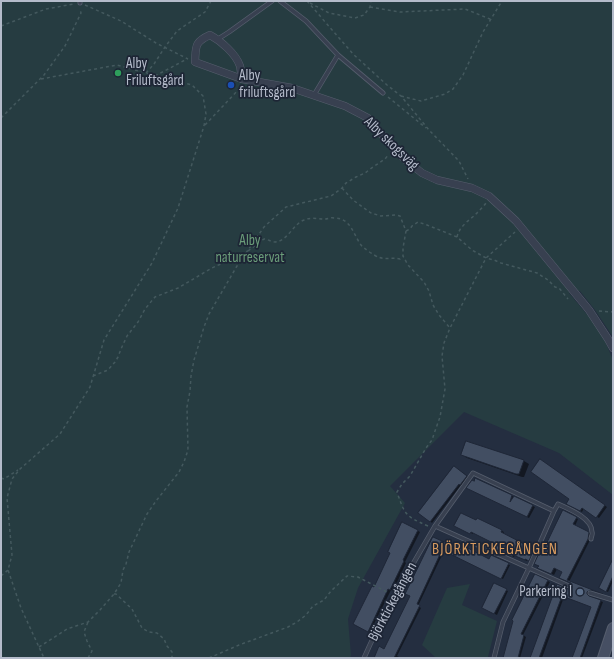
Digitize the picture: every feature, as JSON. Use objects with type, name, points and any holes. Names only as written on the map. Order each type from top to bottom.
[{"type":"street","points":[[192,61],[196,46],[202,39],[210,35],[218,39],[235,56],[245,80]]},
{"type":"street","name":"Alby skogsväg","points":[[192,61],[245,80],[292,88],[345,106],[368,118],[393,148],[422,173],[437,180],[472,188],[492,198],[521,226],[589,310],[613,348]]},
{"type":"street","points":[[603,658],[613,628]]},
{"type":"lane","points":[[218,39],[272,1]]},
{"type":"lane","points":[[280,1],[306,21],[338,55],[383,93]]},
{"type":"lane","points":[[314,95],[338,55]]},
{"type":"lane","name":"Björktickegången","points":[[364,658],[370,643],[435,526],[474,472],[554,511]]},
{"type":"lane","points":[[494,658],[503,622],[558,504],[576,512],[588,521],[592,532],[591,539]]},
{"type":"lane","points":[[435,526],[569,586]]},
{"type":"lane","points":[[590,593],[613,600]]},
{"type":"path","points":[[146,73],[177,31],[205,12],[211,1]]},
{"type":"path","points":[[307,1],[330,13],[355,18],[364,15],[370,7],[371,1]]},
{"type":"path","points":[[307,1],[353,54],[401,96],[429,130],[459,161],[472,188]]},
{"type":"path","points":[[401,96],[421,101],[445,94],[453,89],[463,75],[483,32],[502,1]]},
{"type":"path","points":[[1,26],[46,9],[80,2],[121,22],[156,43],[192,61]]},
{"type":"path","points":[[370,7],[400,12],[465,9],[491,19]]},
{"type":"path","points":[[1,118],[41,79],[65,46],[80,13]]},
{"type":"path","points":[[155,76],[192,61]]},
{"type":"path","points":[[41,79],[117,65],[192,85],[203,96],[206,114],[204,126],[178,208],[152,263],[104,340],[90,387],[60,434],[20,469],[12,479],[7,498],[12,555],[8,570],[21,608],[44,658]]},
{"type":"path","points":[[204,126],[245,80]]},
{"type":"path","points":[[383,93],[429,130]]},
{"type":"path","points":[[88,658],[92,651],[84,632],[88,622],[114,594],[121,583],[123,570],[129,552],[147,514],[179,472],[184,462],[188,450],[187,407],[191,376],[198,346],[209,314],[246,253],[264,227],[286,207],[331,196],[346,183],[365,173],[372,166],[385,159],[393,148]]},
{"type":"path","points":[[342,188],[353,200],[371,213],[381,216],[400,216],[406,231],[403,256],[424,282],[429,291],[433,305],[450,328]]},
{"type":"path","points":[[457,237],[465,223],[492,198]]},
{"type":"path","points":[[93,376],[108,370],[115,362],[127,336],[138,322],[145,309],[155,298],[178,288],[212,268],[246,253],[264,239],[271,242],[281,241],[304,220],[312,218],[342,219],[352,228],[362,247],[378,257],[387,259],[400,258],[403,256]]},
{"type":"path","points":[[406,231],[418,222],[457,237],[472,250],[486,258],[538,273],[555,287],[559,288],[571,301]]},
{"type":"path","points":[[435,526],[429,526],[412,519],[407,515],[397,492],[410,476],[432,440],[440,417],[445,389],[442,356],[444,343],[450,328],[486,258],[521,226]]},
{"type":"path","points":[[589,310],[613,312]]},
{"type":"path","points":[[1,478],[4,478],[20,469]]},
{"type":"path","points":[[1,576],[8,570]]},
{"type":"path","points":[[209,658],[288,627],[297,622],[306,615],[313,606],[324,600],[347,576],[358,577],[396,596]]},
{"type":"path","points":[[114,594],[116,594],[132,609],[142,628],[149,632],[157,633],[164,639],[172,652],[172,658]]},
{"type":"path","points":[[39,647],[67,629],[88,622]]},
{"type":"green space","name":"Alby naturreservat","points":[[1,1],[613,1],[613,337],[580,291],[569,293],[602,334],[613,360],[613,495],[559,453],[464,412],[390,486],[405,503],[358,588],[348,619],[350,658],[1,658]]},
{"type":"green space","points":[[470,584],[462,605],[497,621],[488,657],[436,658],[422,645],[447,588]]},
{"type":"building","points":[[466,441],[524,460],[519,474],[461,455]]},
{"type":"building","points":[[540,459],[605,505],[596,518],[582,508],[580,511],[566,504],[569,499],[531,472]]},
{"type":"building","points":[[454,466],[467,476],[460,485],[459,484],[430,522],[418,513]]},
{"type":"building","points":[[475,478],[512,495],[510,502],[514,496],[533,505],[527,517],[466,488],[472,480],[474,481]]},
{"type":"building","points":[[563,510],[577,517],[573,524],[589,532],[588,539],[567,580],[603,594],[591,590],[587,592],[589,596],[601,600],[580,658],[572,658],[591,607],[562,596],[539,658],[530,658],[557,584],[568,589],[571,589],[572,587],[571,583],[559,578],[562,572],[554,568],[551,574],[537,568],[539,566],[534,564],[540,551],[542,552]]},
{"type":"building","points":[[461,513],[476,520],[477,518],[502,530],[501,532],[534,549],[529,561],[513,555],[512,557],[494,549],[496,546],[492,545],[493,543],[471,532],[470,534],[454,526]]},
{"type":"building","points":[[402,522],[418,530],[390,590],[388,589],[368,632],[353,624],[372,586],[374,587],[390,553],[388,552]]},
{"type":"building","points":[[433,537],[458,548],[460,544],[489,559],[491,555],[509,563],[501,579],[442,550],[417,604],[420,605],[394,658],[374,658],[379,646],[384,649],[410,596],[405,594]]},
{"type":"building","points":[[613,559],[613,576],[606,592],[599,588]]},
{"type":"building","points":[[535,574],[548,580],[521,634],[524,635],[518,658],[503,658],[513,621],[512,620]]},
{"type":"building","points":[[494,583],[507,589],[494,614],[482,608]]},
{"type":"place","name":"Alby Friluftsgård","points":[[118,73]]},
{"type":"place","name":"Alby friluftsgård","points":[[231,85]]},
{"type":"place","name":"Parkering I","points":[[580,592]]},
{"type":"district","name":"BJÖRKTICKEGÅNGEN","points":[[495,550]]}]
